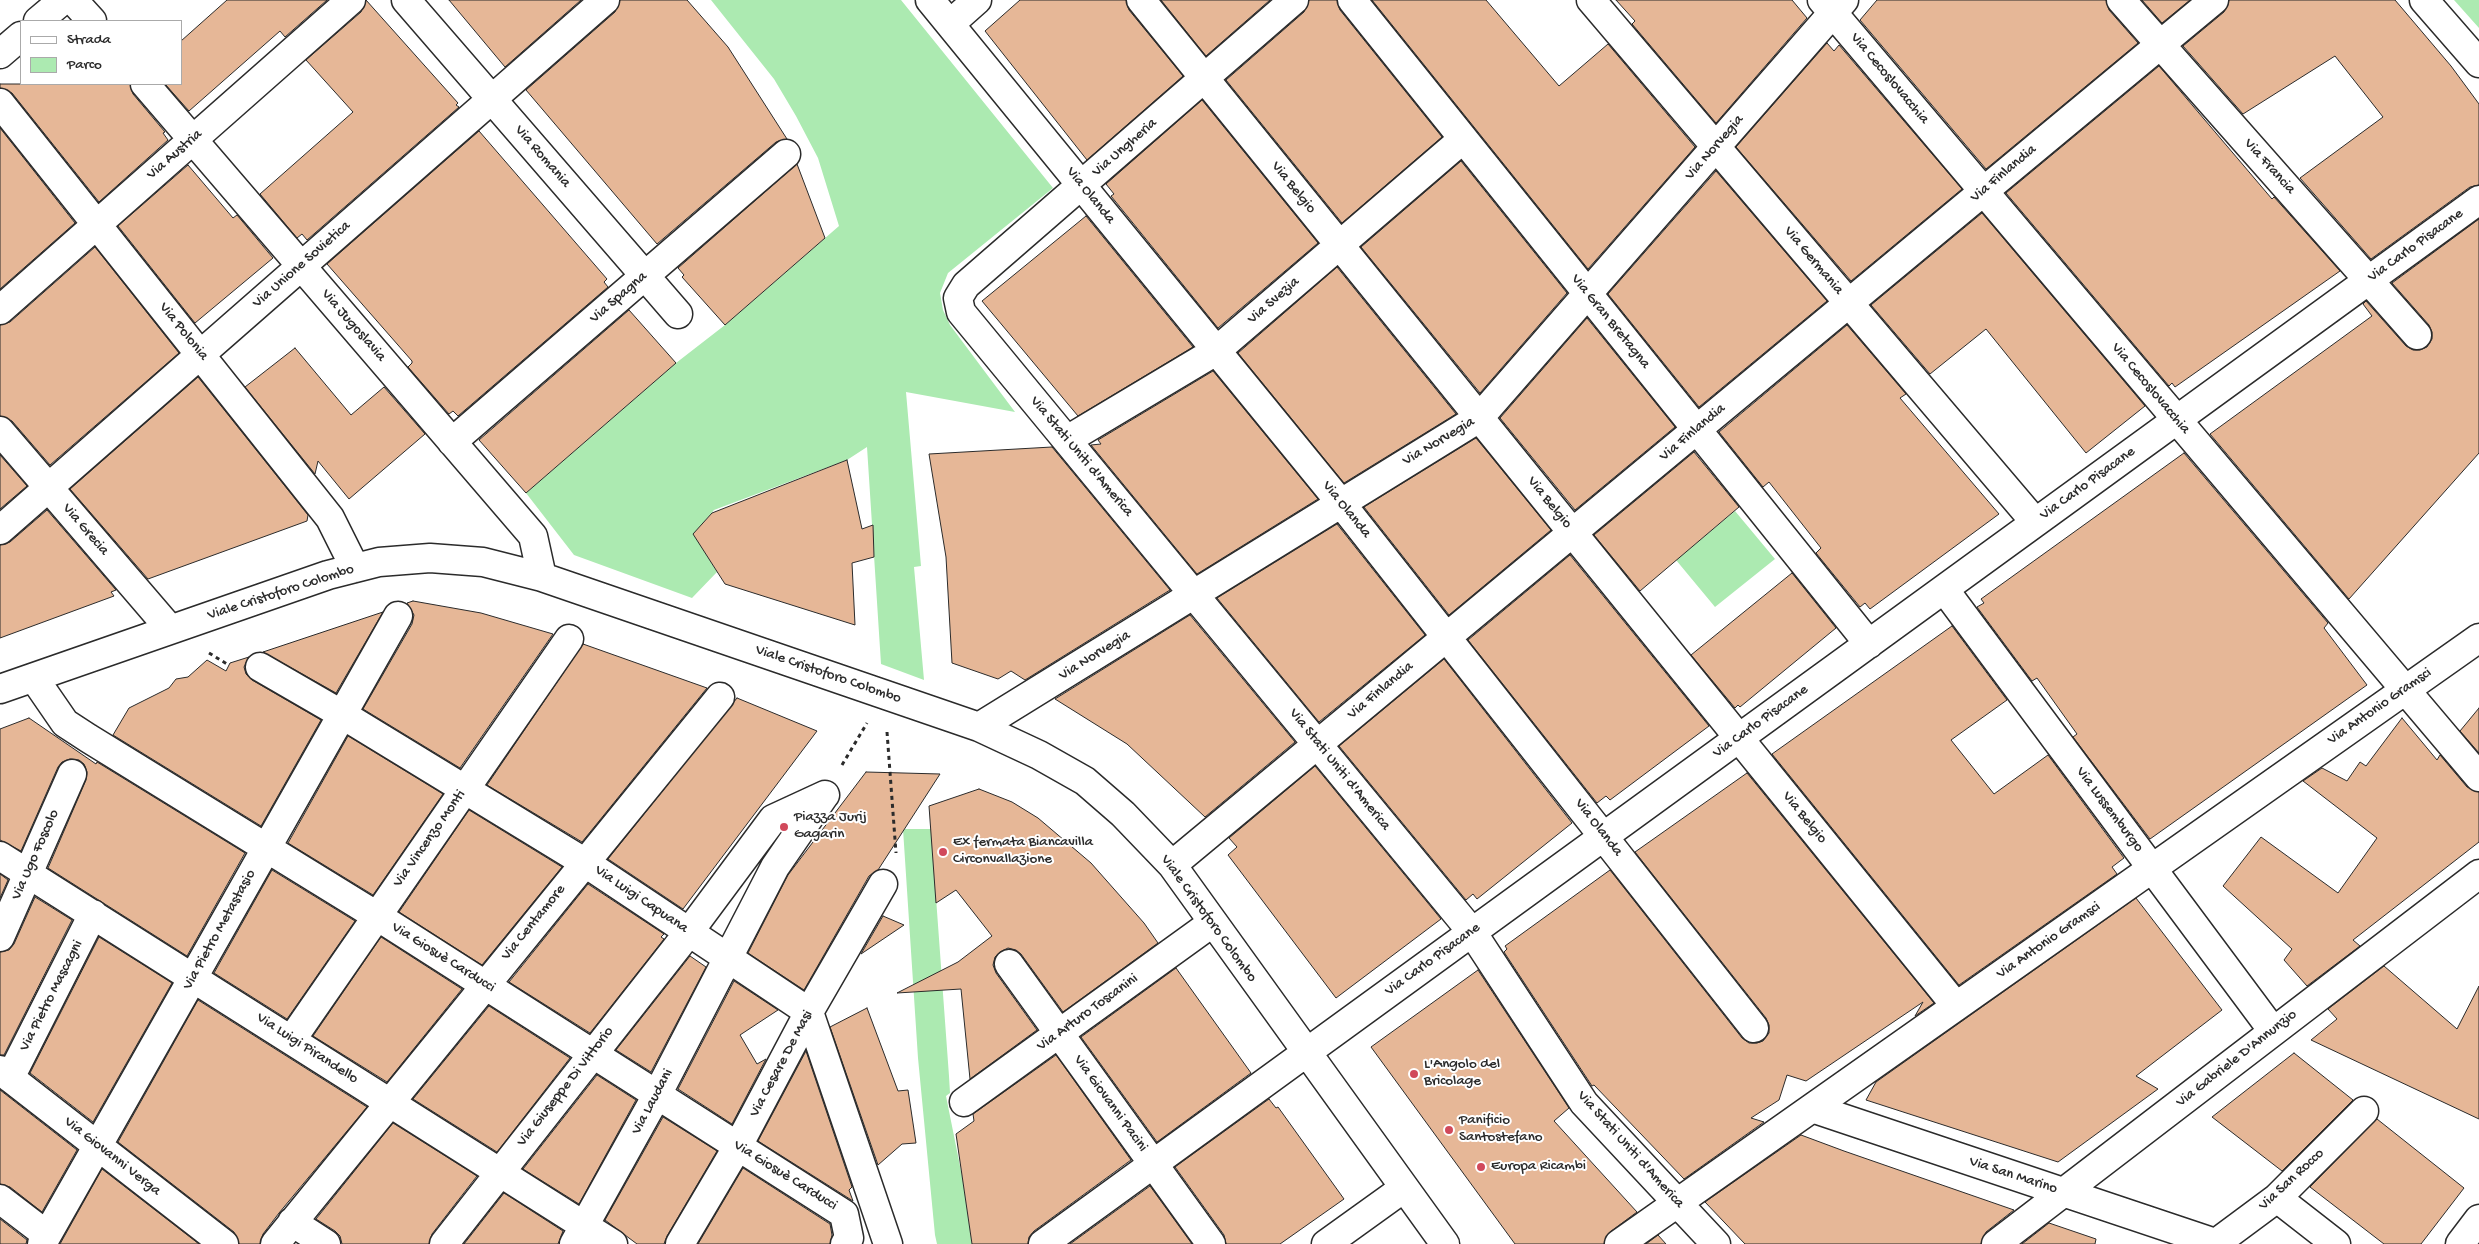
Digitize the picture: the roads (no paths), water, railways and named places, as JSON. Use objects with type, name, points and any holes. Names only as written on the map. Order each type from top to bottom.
[{"type":"street","points":[[39,20],[63,0]]},
{"type":"street","points":[[73,0],[91,20]]},
{"type":"street","name":"Via Austria","points":[[0,310],[351,0]]},
{"type":"street","name":"Via Romania","points":[[406,0],[678,314]]},
{"type":"street","name":"Via Unione Sovietica","points":[[0,530],[605,0]]},
{"type":"street","name":"Via Olanda","points":[[930,0],[1340,502],[1754,1028]]},
{"type":"street","points":[[950,24],[977,0]]},
{"type":"street","name":"Via Belgio","points":[[1141,0],[1956,1006]]},
{"type":"street","name":"Via Ungheria","points":[[958,298],[966,285],[1294,0]]},
{"type":"street","name":"Via Gran Bretagna","points":[[1352,0],[1869,644]]},
{"type":"street","name":"Via Germania","points":[[1591,0],[2035,522]]},
{"type":"street","name":"Via Francia","points":[[2121,0],[2417,335]]},
{"type":"street","name":"Via Finlandia","points":[[1172,865],[2214,0]]},
{"type":"street","points":[[2424,0],[2479,63]]},
{"type":"street","name":"Via Norvegia","points":[[979,728],[1340,502],[1479,418],[1716,147],[1833,4]]},
{"type":"street","name":"Via Cecoslovacchia","points":[[1833,4],[1983,191],[2479,777]]},
{"type":"street","points":[[0,54],[20,37]]},
{"type":"street","name":"Via Jugoslavia","points":[[146,85],[533,536],[542,577]]},
{"type":"street","name":"Via Polonia","points":[[0,103],[330,518],[355,568]]},
{"type":"street","name":"Via Svezia","points":[[1067,440],[1216,351],[1463,139]]},
{"type":"street","name":"Via Spagna","points":[[452,442],[786,154]]},
{"type":"street","name":"Via Carlo Pisacane","points":[[1043,1244],[2479,200]]},
{"type":"street","name":"Via Stati Uniti d'America","points":[[958,298],[961,312],[1472,932],[1584,1103],[1716,1244]]},
{"type":"street","name":"Via Grecia","points":[[0,431],[170,629]]},
{"type":"street","name":"Viale Cristoforo Colombo","points":[[0,689],[328,575],[379,562],[430,558],[483,562],[542,577],[979,728],[1040,756],[1085,781],[1122,814],[1172,865],[1445,1244]]},
{"type":"street","name":"Via Lussemburgo","points":[[1944,589],[2273,1031]]},
{"type":"street","name":"Via Pietro Metastasio","points":[[45,1239],[398,616]]},
{"type":"street","name":"Via Antonio Gramsci","points":[[1619,1244],[2479,638]]},
{"type":"street","name":"Via Vincenzo Monti","points":[[292,1039],[569,639]]},
{"type":"street","name":"Via Luigi Capuana","points":[[260,667],[343,715],[584,862],[809,1012]]},
{"type":"street","name":"Via Giosuè Carducci","points":[[34,678],[65,723],[377,916],[844,1214],[847,1241]]},
{"type":"street","name":"Via Centamore","points":[[275,1244],[484,984],[720,697]]},
{"type":"street","name":"Via Ugo Foscolo","points":[[0,937],[72,774]]},
{"type":"street","name":"Via Giuseppe Di Vittorio","points":[[444,1244],[689,932],[773,819],[825,795]]},
{"type":"street","name":"Via Laudani","points":[[579,1235],[657,1095],[775,867],[825,795]]},
{"type":"street","name":"Via Luigi Pirandello","points":[[0,856],[193,976],[500,1172],[579,1235],[613,1244]]},
{"type":"street","name":"Via Gabriele D'Annunzio","points":[[1996,1244],[2479,874]]},
{"type":"street","name":"Via Cesare De Masi","points":[[680,1244],[738,1146],[809,1012],[883,884]]},
{"type":"street","name":"Via Pietro Mascagni","points":[[5,1074],[93,914]]},
{"type":"street","name":"Via Arturo Toscanini","points":[[964,1102],[1212,923]]},
{"type":"street","name":"Via Giovanni Pacini","points":[[1009,964],[1211,1244]]},
{"type":"street","points":[[809,1012],[888,1244]]},
{"type":"street","name":"Via Giovanni Verga","points":[[5,1074],[224,1244]]},
{"type":"street","name":"Via San Marino","points":[[1812,1108],[2215,1244]]},
{"type":"street","name":"Via San Rocco","points":[[2215,1244],[2277,1198],[2364,1111]]},
{"type":"street","points":[[1326,1244],[1404,1188]]},
{"type":"street","points":[[2277,1198],[2336,1244]]},
{"type":"street","points":[[0,1199],[45,1239]]},
{"type":"street","points":[[2460,1244],[2479,1219]]},
{"type":"street","points":[[292,1222],[326,1244]]},
{"type":"place","name":"Piazza Jurij Gagarin","points":[[784,827]]},
{"type":"place","name":"Ex fermata Biancavilla Circonvallazione","points":[[943,852]]},
{"type":"place","name":"L'Angolo del Bricolage","points":[[1414,1074]]},
{"type":"place","name":"Panificio Santostefano","points":[[1449,1130]]},
{"type":"place","name":"Europa Ricambi","points":[[1481,1167]]}]
